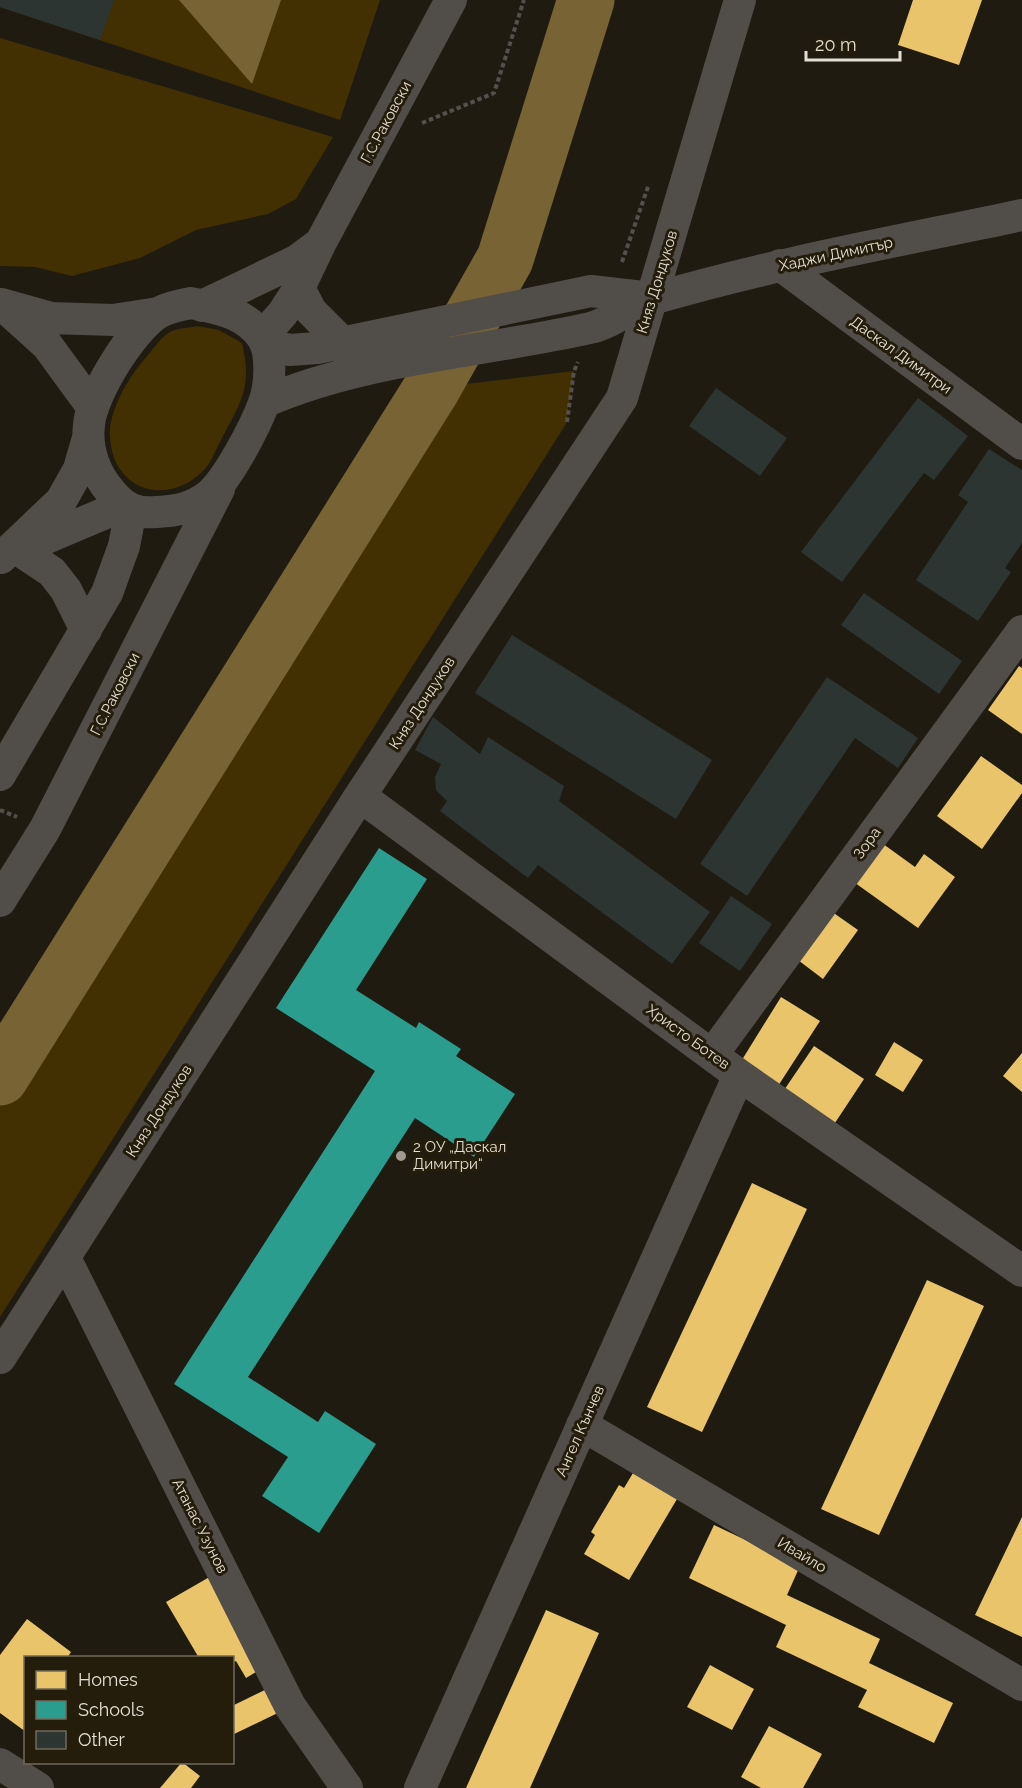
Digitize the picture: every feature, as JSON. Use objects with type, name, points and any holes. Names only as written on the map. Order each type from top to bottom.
[{"type":"street","name":"Г.С.Раковски","points":[[264,341],[300,288],[320,244],[451,0]]},
{"type":"street","name":"Княз Дондуков","points":[[0,1358],[360,796],[622,398],[740,0]]},
{"type":"street","name":"Хаджи Димитър","points":[[264,402],[292,390],[340,376],[593,327],[652,298],[780,265],[1022,215]]},
{"type":"street","points":[[202,306],[296,261],[320,244]]},
{"type":"street","name":"Даскал Димитри","points":[[780,265],[1022,444]]},
{"type":"street","points":[[300,288],[311,311],[341,341]]},
{"type":"street","name":"Хаджи Димитър","points":[[264,341],[290,350],[317,348],[341,341],[601,292],[652,298]]},
{"type":"street","points":[[1,304],[51,318],[113,320],[158,313],[190,303],[227,310],[240,317],[264,341],[269,368],[264,402],[223,482],[208,496],[181,510],[150,513],[126,508],[7,555]]},
{"type":"street","points":[[0,775],[107,593],[124,546],[126,508],[101,480],[91,423],[48,345],[1,304]]},
{"type":"street","points":[[7,555],[60,501],[80,469],[91,423],[117,359],[136,334],[158,313]]},
{"type":"street","name":"Г.С.Раковски","points":[[0,902],[45,829],[223,482]]},
{"type":"street","points":[[7,555],[52,573],[66,590],[86,630]]},
{"type":"street","name":"Зора","points":[[712,1055],[1022,631]]},
{"type":"street","name":"Христо Ботев","points":[[360,796],[739,1075],[1022,1271]]},
{"type":"street","name":"Ангел Кънчев","points":[[420,1788],[739,1075]]},
{"type":"street","name":"Атанас Узунов","points":[[65,1258],[290,1706],[347,1788]]},
{"type":"street","name":"Ивайло","points":[[582,1425],[1022,1685]]},
{"type":"street","points":[[0,1764],[38,1788]]},
{"type":"path","points":[[374,143],[494,93],[524,0]]},
{"type":"path","points":[[601,292],[634,233],[651,178]]},
{"type":"path","points":[[567,424],[574,371],[593,327]]},
{"type":"shaded area","points":[[0,0],[380,0],[340,120],[0,7]]},
{"type":"shaded area","points":[[179,0],[281,0],[252,84]]},
{"type":"shaded area","points":[[0,38],[333,137],[296,199],[268,214],[196,230],[140,258],[72,276],[35,267],[0,266]]},
{"type":"shaded area","points":[[197,326],[219,330],[242,343],[246,372],[243,395],[213,457],[204,470],[190,481],[175,488],[159,490],[145,488],[132,481],[121,471],[113,456],[110,428],[115,407],[130,378],[166,334]]},
{"type":"shaded area","points":[[574,371],[566,424],[0,1317],[0,1077],[432,388]]},
{"type":"building: Homes","points":[[913,0],[982,0],[959,65],[898,45]]},
{"type":"building: Homes","points":[[1019,666],[1022,668],[1022,734],[988,710]]},
{"type":"building: Homes","points":[[981,756],[1022,785],[1022,793],[982,849],[937,816]]},
{"type":"building: Homes","points":[[879,841],[915,867],[924,854],[955,877],[918,928],[851,880]]},
{"type":"building: Homes","points":[[828,909],[858,930],[823,979],[794,957]]},
{"type":"building: Homes","points":[[781,997],[820,1021],[778,1086],[740,1063]]},
{"type":"building: Homes","points":[[894,1042],[923,1060],[903,1092],[875,1075]]},
{"type":"building: Homes","points":[[814,1046],[864,1079],[831,1129],[780,1096]]},
{"type":"building: Homes","points":[[1022,1053],[1022,1092],[1003,1076]]},
{"type":"building: Homes","points":[[752,1183],[807,1209],[702,1432],[647,1407]]},
{"type":"building: Homes","points":[[927,1280],[984,1306],[879,1535],[821,1509]]},
{"type":"building: Homes","points":[[633,1473],[677,1499],[629,1580],[584,1554],[595,1535],[591,1532],[619,1485],[624,1488]]},
{"type":"building: Homes","points":[[1022,1517],[1022,1637],[975,1615]]},
{"type":"building: Homes","points":[[714,1525],[800,1566],[787,1595],[880,1639],[869,1663],[953,1703],[934,1743],[858,1707],[867,1690],[776,1647],[786,1625],[689,1578]]},
{"type":"building: Homes","points":[[213,1575],[266,1666],[246,1678],[236,1661],[234,1662],[234,1656],[198,1656],[166,1602]]},
{"type":"building: Homes","points":[[546,1610],[599,1633],[530,1788],[466,1788]]},
{"type":"building: Homes","points":[[27,1619],[71,1652],[68,1656],[24,1656],[24,1731],[0,1713],[0,1655]]},
{"type":"building: Homes","points":[[710,1665],[754,1689],[732,1730],[687,1707]]},
{"type":"building: Homes","points":[[275,1685],[286,1709],[234,1734],[234,1705]]},
{"type":"building: Homes","points":[[769,1726],[822,1754],[803,1788],[761,1788],[741,1777]]},
{"type":"building: Homes","points":[[180,1764],[185,1764],[200,1776],[191,1788],[160,1788]]},
{"type":"building: Schools","points":[[379,848],[427,879],[356,990],[416,1028],[419,1022],[461,1049],[456,1056],[515,1094],[474,1157],[415,1118],[248,1377],[318,1422],[325,1411],[376,1444],[319,1533],[262,1496],[288,1457],[174,1384],[375,1071],[276,1008]]},
{"type":"building: Other","points":[[0,0],[114,0],[100,40],[0,7]]},
{"type":"building: Other","points":[[716,388],[787,438],[760,476],[689,426]]},
{"type":"building: Other","points":[[918,398],[968,436],[934,480],[924,473],[842,582],[801,552]]},
{"type":"building: Other","points":[[989,449],[1022,470],[1022,543],[1005,568],[1011,572],[978,621],[916,580],[968,502],[958,495]]},
{"type":"building: Other","points":[[864,593],[962,661],[939,694],[841,625]]},
{"type":"building: Other","points":[[512,635],[712,760],[676,819],[475,693]]},
{"type":"building: Other","points":[[827,677],[918,738],[898,768],[855,738],[747,896],[700,864]]},
{"type":"building: Other","points":[[433,717],[480,754],[488,737],[564,786],[559,801],[710,912],[672,964],[538,865],[528,878],[440,811],[447,801],[436,790],[435,777],[441,764],[415,750]]},
{"type":"building: Other","points":[[731,896],[772,924],[740,971],[699,943]]},
{"type":"waterway","points":[[0,1077],[432,388],[505,259],[586,0]]},
{"type":"place","name":"2 ОУ „Даскал Димитри“","points":[[401,1156]]}]
